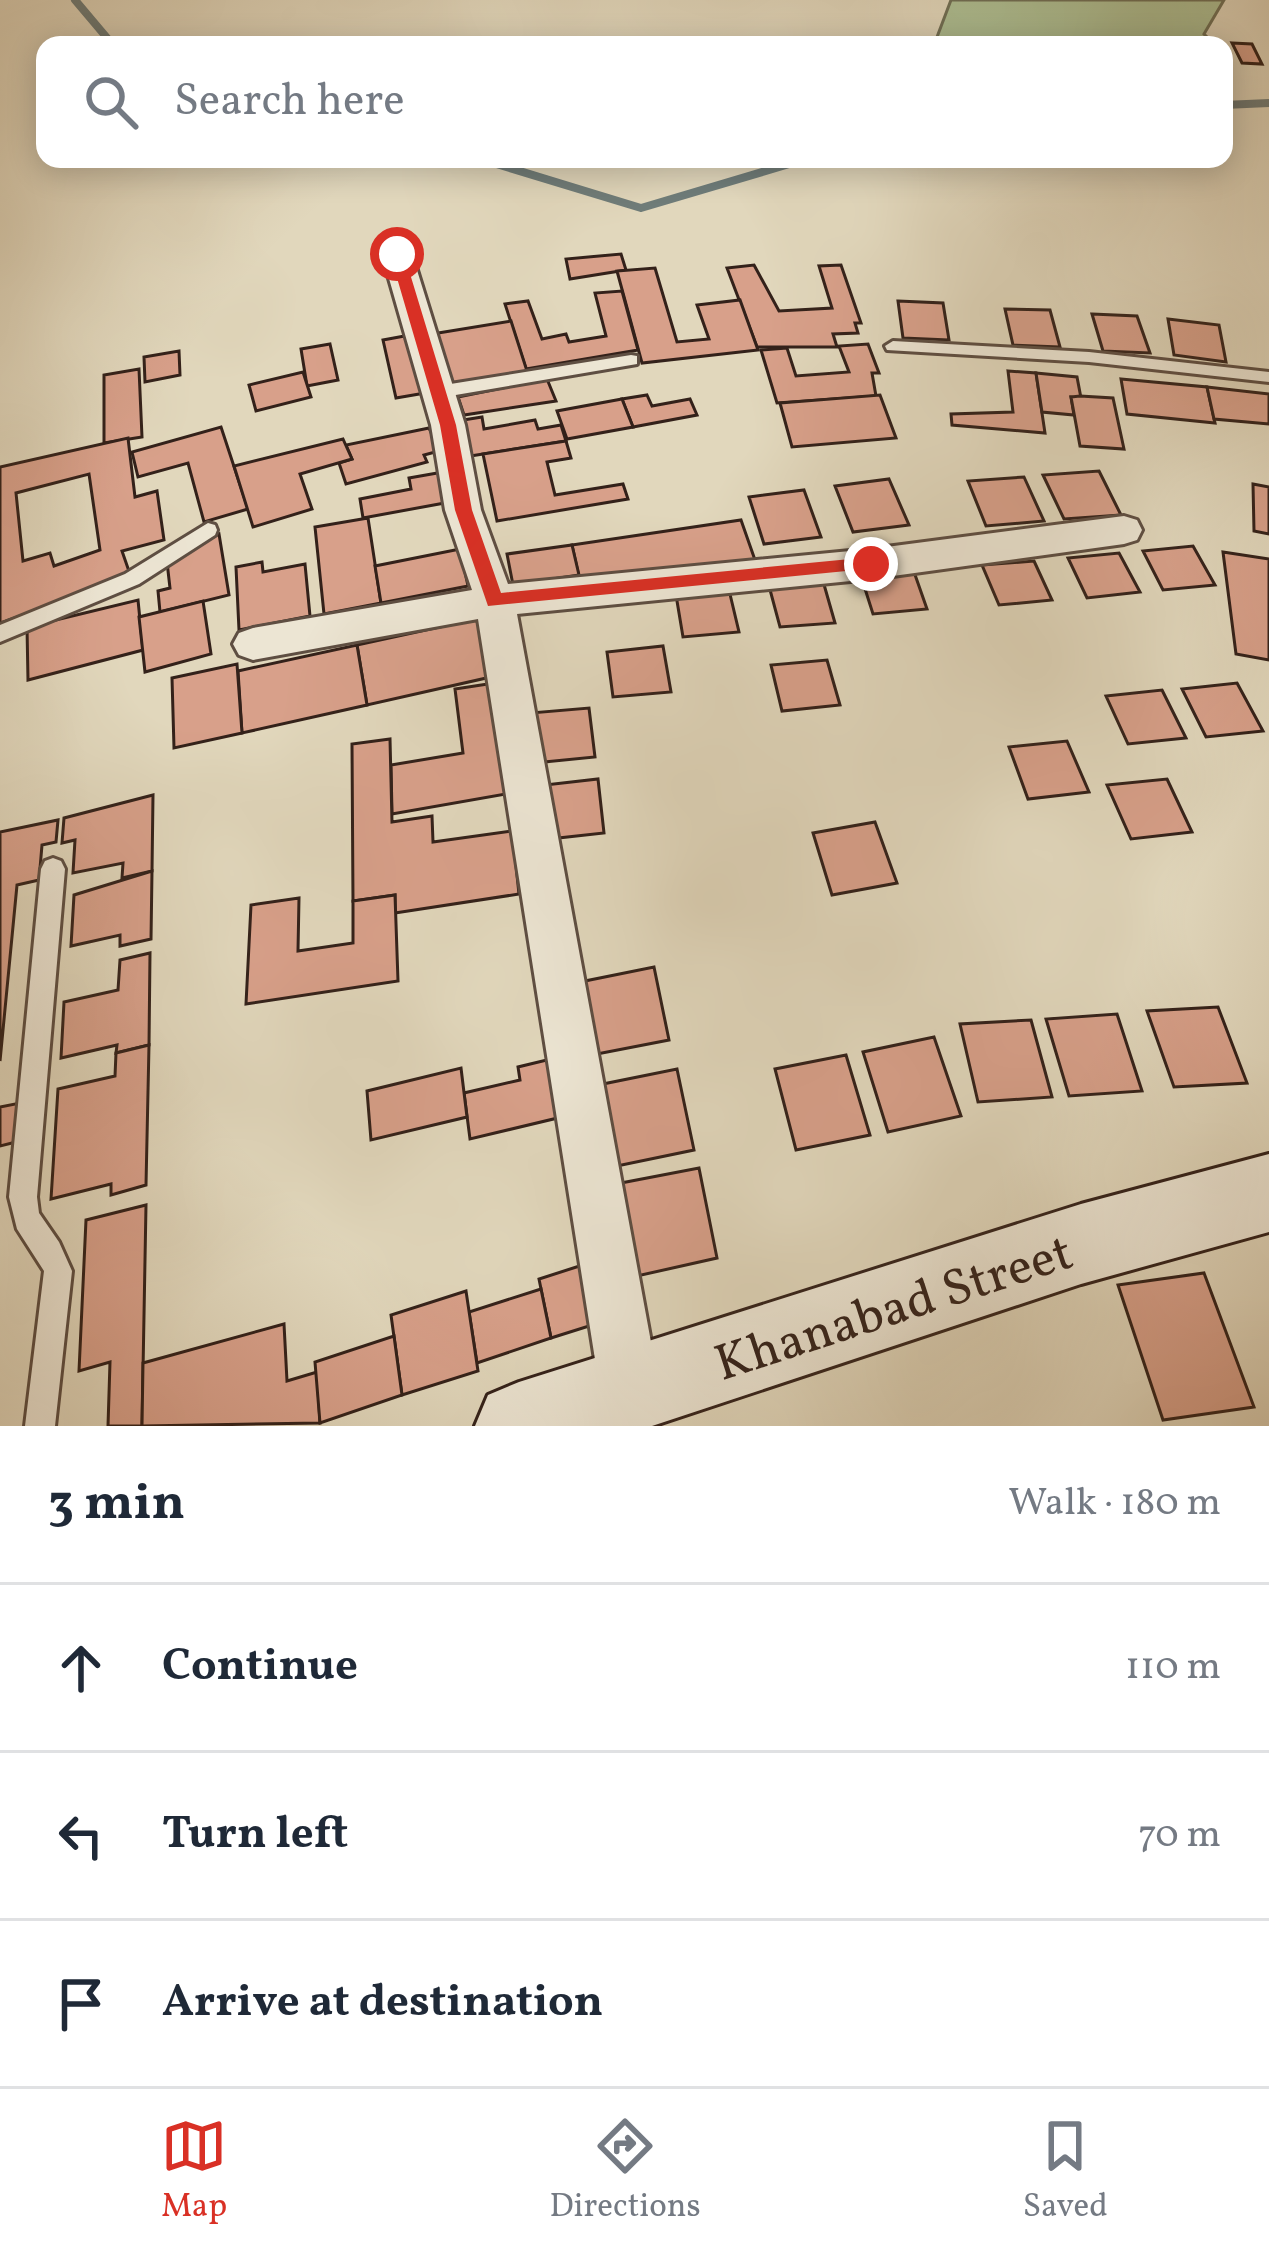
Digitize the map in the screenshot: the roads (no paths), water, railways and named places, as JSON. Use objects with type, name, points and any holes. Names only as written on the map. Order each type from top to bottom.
[{"type":"main road","name":"Khanabad Street","points":[[520,1426],[1081,1244],[1269,1193]]},
{"type":"street","points":[[397,254],[438,392],[463,510],[495,601],[631,1391]]},
{"type":"street","points":[[253,644],[495,601],[871,564],[1124,530]]},
{"type":"lane","points":[[893,346],[1089,357],[1269,377]]},
{"type":"lane","points":[[438,392],[632,360]]},
{"type":"lane","points":[[0,634],[132,579],[208,530]]},
{"type":"lane","points":[[40,1426],[58,1271],[55,1258],[26,1224],[22,1197],[52,869]]},
{"type":"waterway","points":[[75,0],[105,36]]},
{"type":"waterway","points":[[1233,105],[1269,103]]},
{"type":"waterway","points":[[510,168],[641,208],[776,168]]}]
